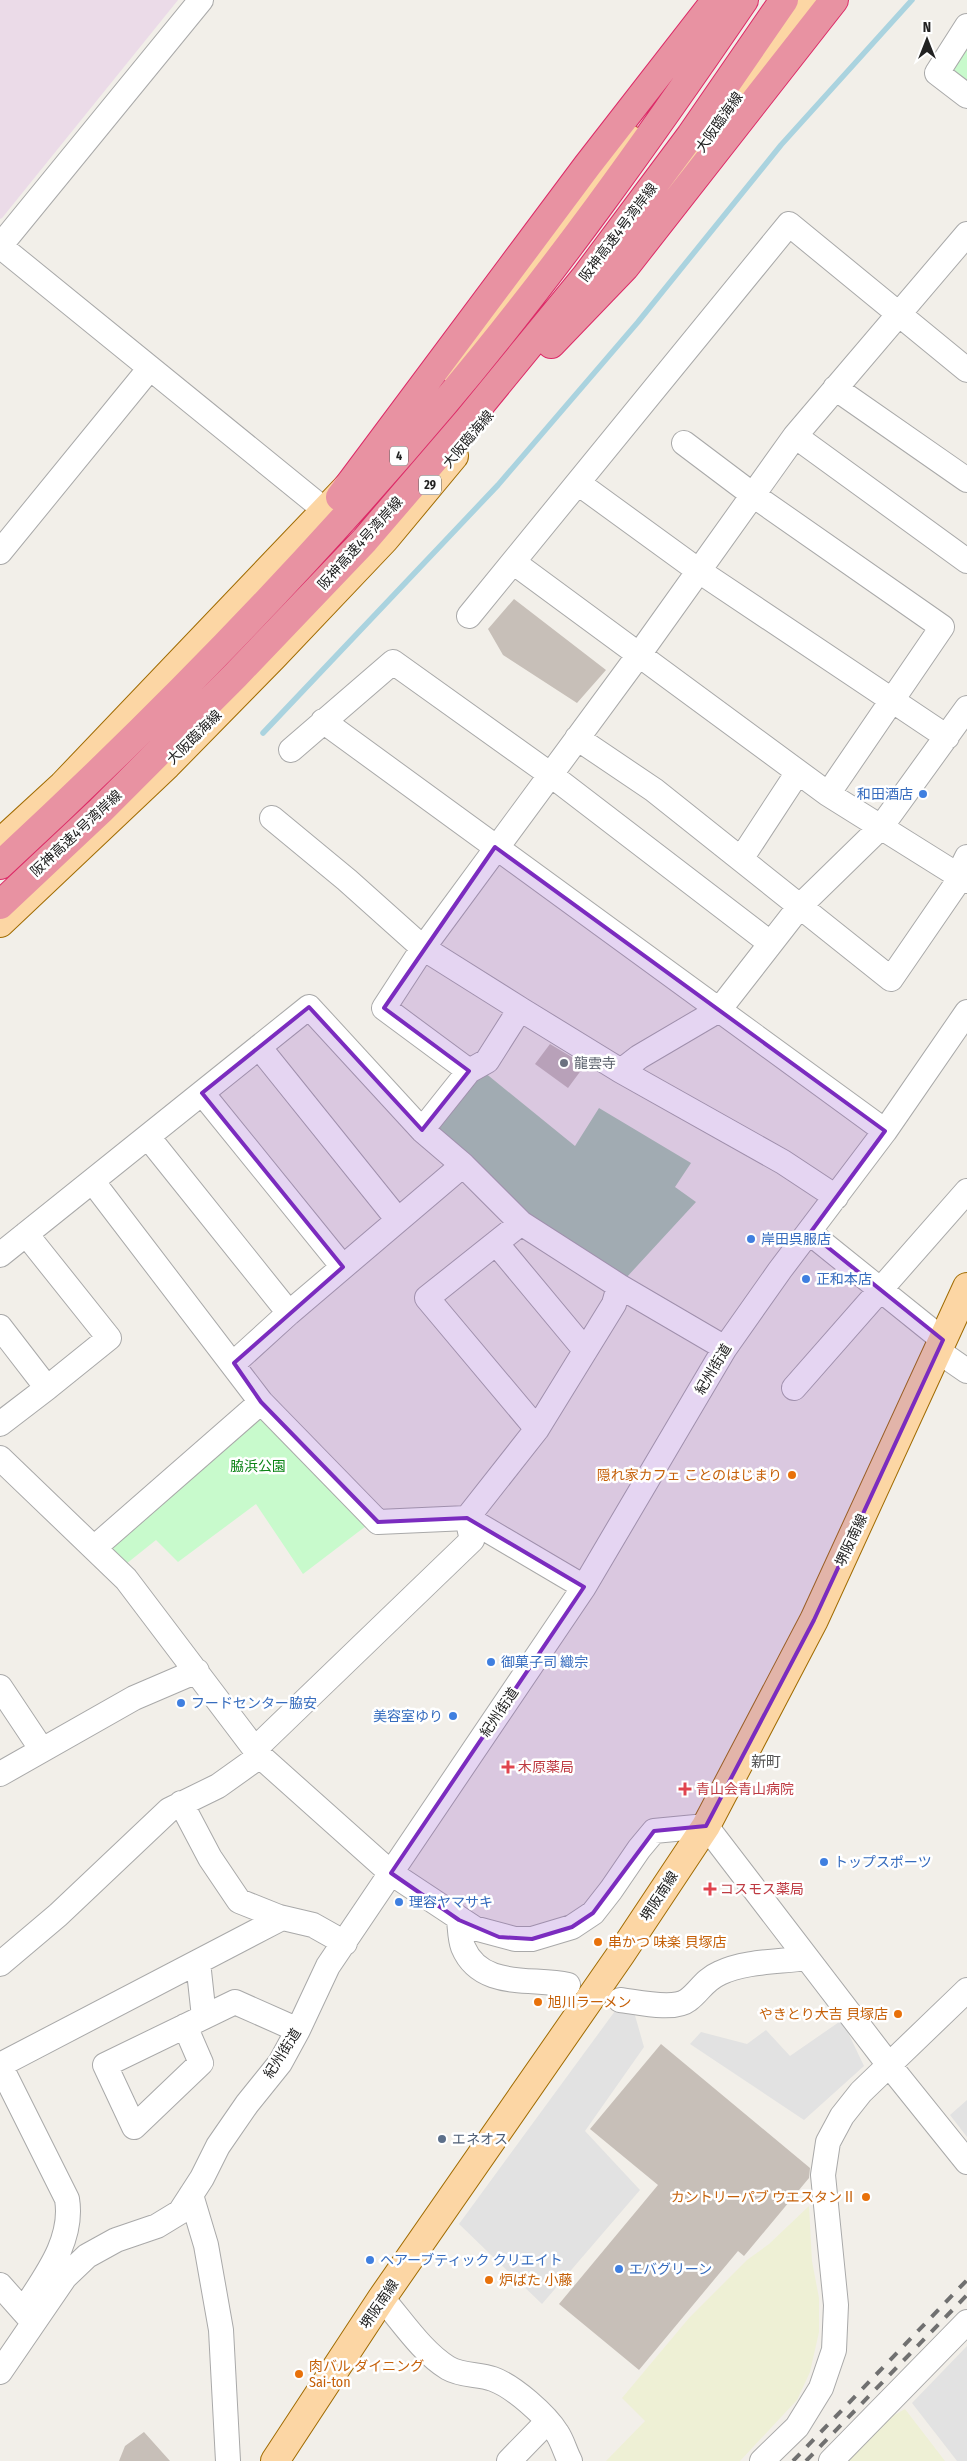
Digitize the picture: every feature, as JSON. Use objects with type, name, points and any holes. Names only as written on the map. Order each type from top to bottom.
[{"type":"highway","points":[[333,504],[539,233],[587,166],[716,0]]},
{"type":"highway","name":"阪神高速4号湾岸線","points":[[0,865],[85,787],[221,650],[339,525],[431,419],[564,252],[662,120],[744,0]]},
{"type":"highway","name":"阪神高速4号湾岸線","points":[[0,905],[101,810],[235,676],[365,540],[468,420],[586,276],[691,136],[784,0]]},
{"type":"highway","points":[[521,375],[625,267],[834,0]]},
{"type":"main road","points":[[0,843],[63,786],[333,504],[441,381],[537,262],[738,0]]},
{"type":"main road","name":"大阪臨海線","points":[[0,924],[167,765],[385,539],[650,218],[806,0]]},
{"type":"main road","name":"堺阪南線","points":[[275,2461],[382,2298],[616,1962],[706,1826],[814,1620],[967,1287]]},
{"type":"street","points":[[201,0],[0,246],[150,368],[333,504]]},
{"type":"street","points":[[967,26],[937,73],[967,96]]},
{"type":"street","points":[[469,616],[789,224],[967,370]]},
{"type":"street","points":[[469,1071],[384,1008],[423,948],[495,847],[551,775],[638,656],[795,436],[966,237]]},
{"type":"street","points":[[0,552],[150,368]]},
{"type":"street","points":[[835,388],[967,480]]},
{"type":"street","points":[[795,436],[967,561]]},
{"type":"street","points":[[684,443],[753,495],[942,627],[891,699],[828,794]]},
{"type":"street","points":[[578,483],[699,571],[947,737]]},
{"type":"street","points":[[513,562],[638,656],[828,794],[881,827],[965,872],[891,979],[654,790],[577,738]]},
{"type":"street","points":[[291,750],[393,662],[551,775],[770,943]]},
{"type":"street","points":[[621,1071],[640,1057],[719,1010],[800,906],[881,827],[967,708]]},
{"type":"street","points":[[323,721],[885,1131]]},
{"type":"street","points":[[741,859],[798,772]]},
{"type":"street","points":[[272,818],[348,880],[423,948],[621,1071],[783,1162],[836,1197]]},
{"type":"street","points":[[0,1255],[309,1007],[422,1130],[463,1165],[521,1223],[619,1286],[726,1348]]},
{"type":"street","points":[[422,1130],[469,1071],[487,1061],[520,1009]]},
{"type":"street","name":"紀州街道","points":[[0,2372],[28,2317],[87,2256],[116,2240],[157,2226],[180,2212],[218,2146],[247,2104],[280,2063],[328,1966],[584,1587],[726,1348],[780,1270],[810,1233],[885,1131],[967,1012]]},
{"type":"street","points":[[259,1047],[398,1220]]},
{"type":"street","points":[[202,1093],[343,1267]]},
{"type":"street","points":[[148,1137],[289,1313]]},
{"type":"street","points":[[234,1363],[289,1313],[463,1165]]},
{"type":"street","points":[[93,1182],[234,1363],[262,1402],[378,1522],[467,1518],[584,1587]]},
{"type":"street","points":[[794,1388],[967,1191]]},
{"type":"street","points":[[521,1223],[427,1298],[537,1429]]},
{"type":"street","points":[[810,1233],[880,1288],[967,1371]]},
{"type":"street","points":[[0,1424],[109,1338],[26,1234]]},
{"type":"street","points":[[496,1243],[585,1350]]},
{"type":"street","points":[[467,1518],[537,1429],[614,1304],[619,1286]]},
{"type":"street","points":[[0,1328],[47,1388]]},
{"type":"street","points":[[94,1548],[262,1402]]},
{"type":"street","points":[[0,1458],[126,1579],[258,1752],[391,1872],[459,1920],[474,1928],[515,1939],[532,1939],[555,1934],[572,1927],[593,1913],[612,1890],[639,1849],[654,1831],[706,1826],[889,2065],[967,2162]]},
{"type":"street","points":[[0,1964],[58,1915],[169,1810],[218,1786],[258,1752],[472,1540],[467,1518]]},
{"type":"street","points":[[0,1774],[134,1698],[197,1671]]},
{"type":"street","points":[[0,1687],[42,1750]]},
{"type":"street","points":[[181,1803],[210,1858],[239,1901],[279,1917],[314,1925],[345,1943]]},
{"type":"street","points":[[0,2285],[28,2317],[65,2235],[68,2208],[67,2199],[0,2065],[111,2005],[278,1920],[279,1917]]},
{"type":"street","points":[[459,1920],[463,1946],[473,1962],[491,1975],[508,1980],[548,1981],[568,1986]]},
{"type":"street","points":[[620,2000],[677,2005],[688,2000],[702,1983],[720,1972],[744,1966],[807,1958]]},
{"type":"street","points":[[198,1962],[195,2022],[235,2002],[298,2030]]},
{"type":"street","points":[[762,2461],[797,2427],[821,2388],[834,2350],[836,2305],[823,2176],[828,2142],[842,2116],[889,2065],[967,1990]]},
{"type":"street","points":[[191,2195],[206,2244],[221,2330],[228,2461]]},
{"type":"street","points":[[382,2298],[432,2354],[448,2367],[460,2374],[480,2375],[496,2380],[518,2394],[556,2431],[570,2461]]},
{"type":"street","points":[[831,2461],[967,2322]]},
{"type":"street","points":[[509,2461],[548,2422]]},
{"type":"highlighted area","points":[[495,847],[885,1131],[810,1233],[943,1340],[814,1620],[706,1826],[654,1831],[593,1913],[572,1927],[532,1939],[499,1937],[459,1920],[391,1873],[584,1587],[467,1518],[378,1522],[261,1402],[234,1363],[343,1267],[202,1093],[309,1007],[422,1130],[469,1071],[384,1008]]},
{"type":"shaded area","points":[[0,0],[178,0],[0,219]]},
{"type":"shaded area","points":[[615,2011],[634,2012],[644,2047],[585,2131],[640,2190],[542,2304],[459,2224]]},
{"type":"shaded area","points":[[842,2020],[864,2066],[804,2120],[690,2044],[701,2032],[747,2044],[766,2030],[790,2056]]},
{"type":"shaded area","points":[[967,2100],[967,2137],[950,2115]]},
{"type":"shaded area","points":[[967,2346],[967,2461],[957,2461],[912,2403]]},
{"type":"green space","points":[[967,36],[967,90],[943,73]]},
{"type":"green space","points":[[484,1072],[575,1146],[599,1108],[691,1163],[675,1187],[696,1202],[626,1278],[530,1217],[435,1130]]},
{"type":"green space","name":"脇浜公園","points":[[261,1414],[366,1526],[303,1574],[256,1504],[178,1562],[156,1540],[126,1564],[106,1547]]},
{"type":"green space","points":[[809,2206],[812,2261],[819,2298],[819,2332],[810,2372],[797,2400],[740,2461],[606,2461],[645,2421],[622,2398],[689,2318],[747,2260],[769,2244]]},
{"type":"green space","points":[[905,2409],[945,2461],[844,2461],[889,2418]]},
{"type":"building","points":[[514,599],[606,670],[577,703],[503,655],[488,629]]},
{"type":"building","points":[[550,1044],[585,1065],[568,1088],[535,1064]]},
{"type":"building","points":[[661,2044],[810,2168],[809,2178],[744,2256],[738,2251],[639,2370],[559,2304],[658,2185],[590,2129]]},
{"type":"building","points":[[144,2432],[170,2461],[119,2461],[125,2446]]},
{"type":"waterway","points":[[263,733],[498,485],[638,322],[781,145],[912,0]]},
{"type":"railway","points":[[793,2461],[967,2280]]},
{"type":"railway","points":[[806,2461],[967,2295]]},
{"type":"place","name":"和田酒店","points":[[923,794]]},
{"type":"place","name":"龍雲寺","points":[[564,1063]]},
{"type":"place","name":"岸田呉服店","points":[[751,1239]]},
{"type":"place","name":"正和本店","points":[[806,1279]]},
{"type":"place","name":"隠れ家カフェ ことのはじまり","points":[[792,1475]]},
{"type":"place","name":"御菓子司 織宗","points":[[491,1662]]},
{"type":"place","name":"フードセンター脇安","points":[[181,1703]]},
{"type":"place","name":"美容室ゆり","points":[[453,1716]]},
{"type":"place","name":"木原薬局","points":[[508,1767]]},
{"type":"place","name":"青山会青山病院","points":[[685,1789]]},
{"type":"place","name":"トップスポーツ","points":[[824,1862]]},
{"type":"place","name":"コスモス薬局","points":[[710,1889]]},
{"type":"place","name":"理容ヤマサキ","points":[[399,1902]]},
{"type":"place","name":"串かつ 味楽 貝塚店","points":[[598,1942]]},
{"type":"place","name":"旭川ラーメン","points":[[538,2002]]},
{"type":"place","name":"やきとり大吉 貝塚店","points":[[898,2014]]},
{"type":"place","name":"エネオス","points":[[442,2139]]},
{"type":"place","name":"カントリーパブ ウエスタンⅡ","points":[[866,2197]]},
{"type":"place","name":"ヘアーブティック クリエイト","points":[[370,2260]]},
{"type":"place","name":"エバグリーン","points":[[619,2269]]},
{"type":"place","name":"炉ばた 小藤","points":[[489,2280]]},
{"type":"place","name":"肉バル ダイニング Sai-ton","points":[[299,2374]]},
{"type":"district","name":"新町","points":[[766,1762]]}]
